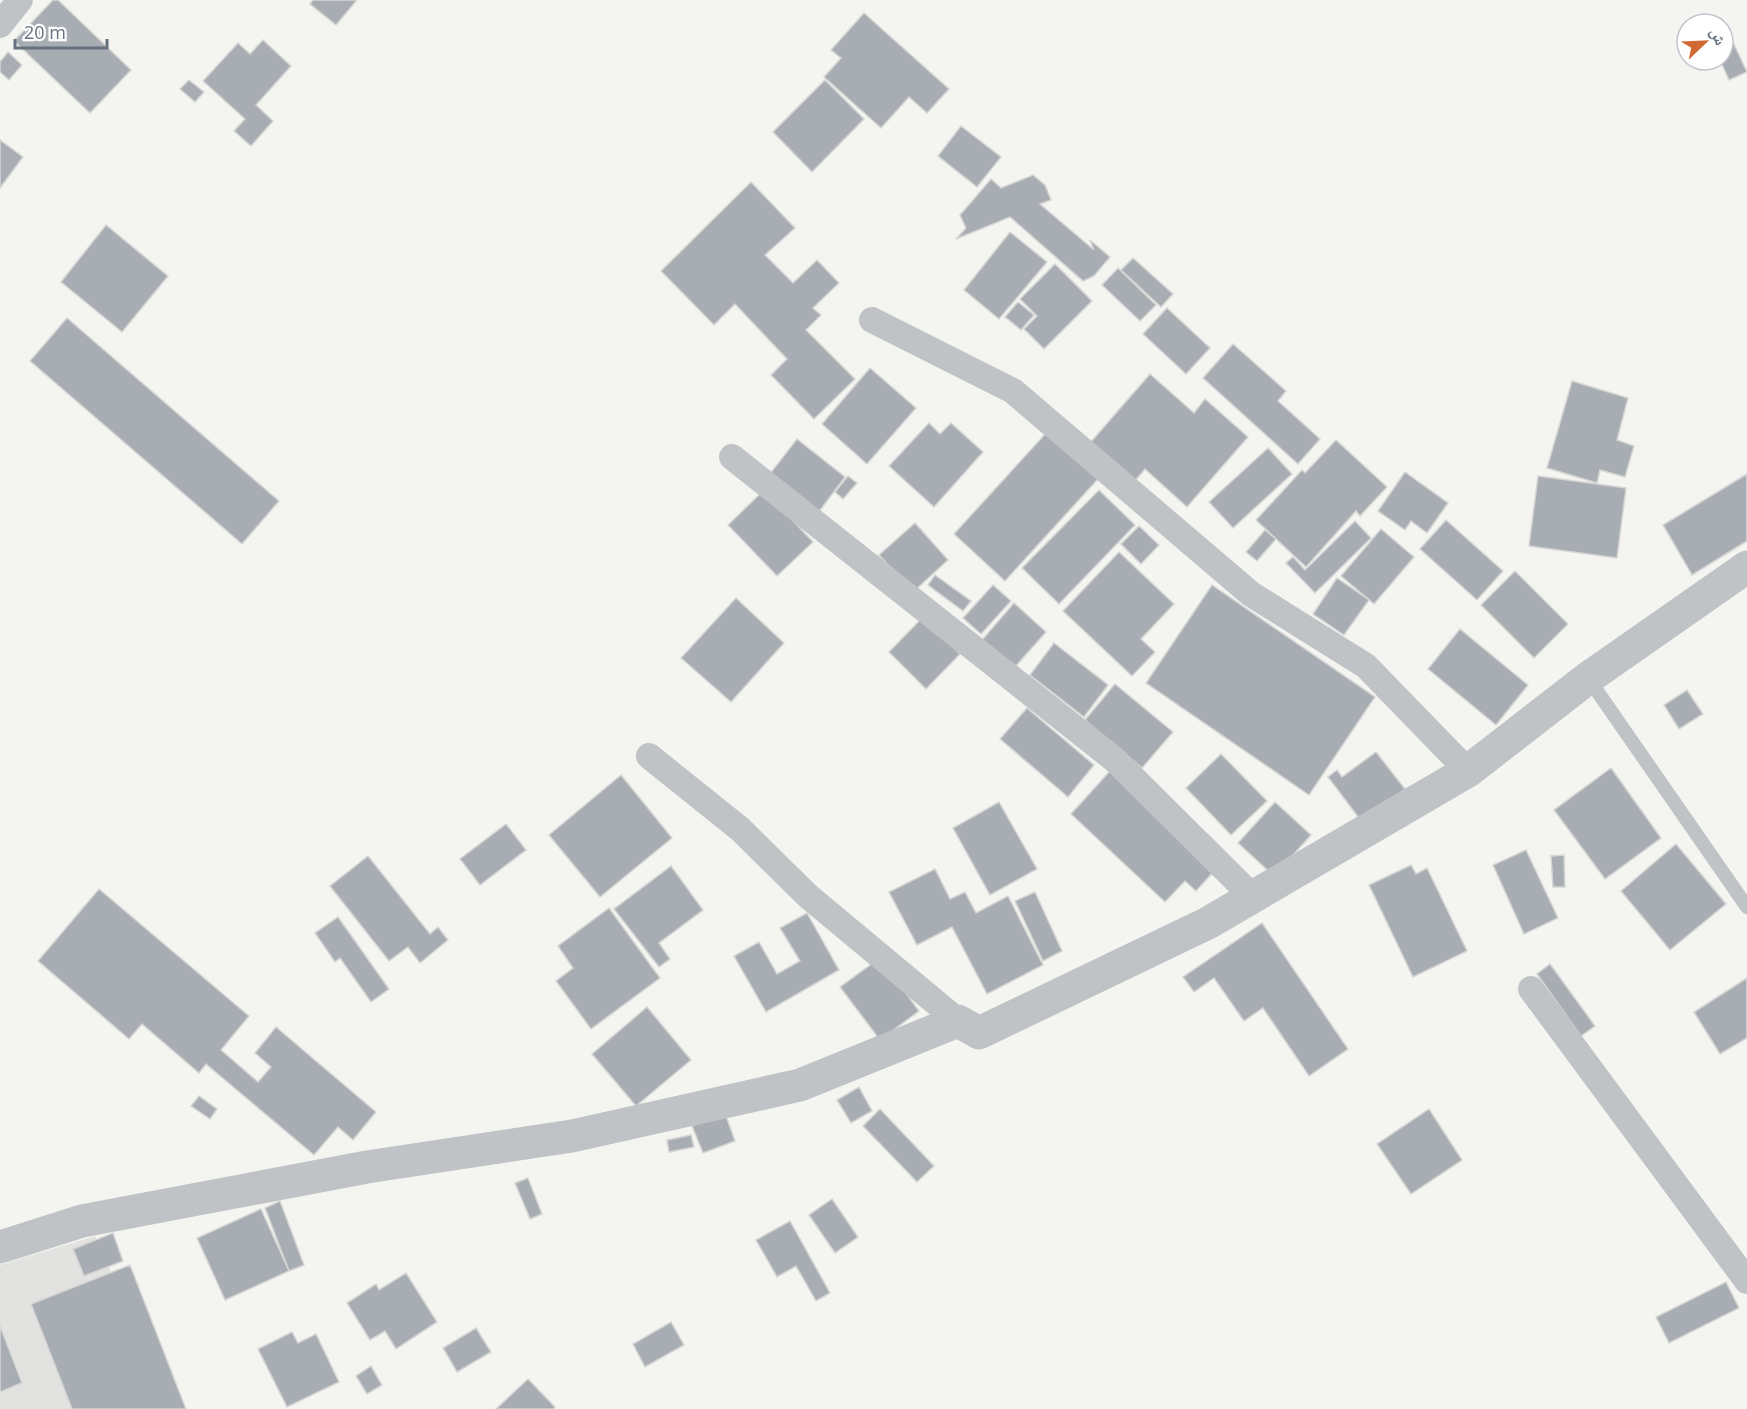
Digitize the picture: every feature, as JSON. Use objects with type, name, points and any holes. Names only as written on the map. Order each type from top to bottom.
[{"type":"street","points":[[0,25],[20,0]]},
{"type":"street","points":[[872,320],[1013,391],[1251,594],[1366,666],[1468,771]]},
{"type":"street","points":[[732,457],[1115,760],[1253,897]]},
{"type":"street","points":[[649,756],[740,830],[808,896],[958,1021],[978,1033],[1208,923],[1468,771],[1588,678],[1747,567]]},
{"type":"street","points":[[1531,989],[1747,1281]]},
{"type":"street","points":[[0,1247],[82,1221],[367,1167],[572,1136],[800,1085],[958,1021]]},
{"type":"lane","points":[[1588,678],[1747,906]]},
{"type":"shaded area","points":[[95,1236],[172,1409],[0,1409],[0,1265]]},
{"type":"building","points":[[53,0],[58,0],[131,70],[90,113],[14,41]]},
{"type":"building","points":[[313,0],[357,0],[336,25],[310,4]]},
{"type":"building","points":[[864,13],[949,89],[927,113],[909,97],[881,128],[824,77],[841,58],[831,50]]},
{"type":"building","points":[[263,40],[291,66],[256,105],[273,121],[251,146],[234,131],[245,119],[203,81],[238,43],[250,54]]},
{"type":"building","points":[[1735,47],[1747,72],[1729,80],[1725,72],[1735,72]]},
{"type":"building","points":[[8,52],[22,65],[9,80],[0,72],[0,62]]},
{"type":"building","points":[[189,80],[204,92],[195,102],[180,89]]},
{"type":"building","points":[[825,80],[864,119],[812,172],[773,132]]},
{"type":"building","points":[[961,126],[1001,157],[977,187],[938,156]]},
{"type":"building","points":[[0,140],[23,157],[0,188]]},
{"type":"building","points":[[1033,175],[1045,185],[1051,200],[1040,204],[1094,250],[1090,240],[1110,257],[1094,276],[1083,281],[1010,217],[956,239],[966,228],[960,215],[991,179],[1001,188]]},
{"type":"building","points":[[751,182],[795,228],[765,255],[793,283],[817,260],[839,283],[813,308],[821,315],[806,330],[855,379],[814,419],[771,375],[787,359],[735,304],[714,325],[661,271]]},
{"type":"building","points":[[106,225],[168,276],[122,332],[61,282]]},
{"type":"building","points":[[1010,232],[1047,262],[999,319],[964,290]]},
{"type":"building","points":[[1133,258],[1173,294],[1161,307],[1121,270]]},
{"type":"building","points":[[1055,264],[1092,301],[1044,349],[1024,329],[1037,316],[1020,299]]},
{"type":"building","points":[[1118,268],[1156,305],[1140,321],[1102,285]]},
{"type":"building","points":[[1018,302],[1034,315],[1021,330],[1005,317]]},
{"type":"building","points":[[1167,308],[1210,348],[1186,374],[1143,334]]},
{"type":"building","points":[[67,318],[279,501],[242,544],[30,361]]},
{"type":"building","points":[[1233,344],[1286,391],[1278,401],[1320,439],[1298,464],[1203,378]]},
{"type":"building","points":[[870,368],[916,408],[867,464],[822,424]]},
{"type":"building","points":[[1150,374],[1194,413],[1205,399],[1248,437],[1187,507],[1145,469],[1134,482],[1090,443]]},
{"type":"building","points":[[1572,381],[1628,398],[1617,440],[1634,446],[1625,477],[1600,470],[1597,483],[1547,468]]},
{"type":"building","points":[[929,423],[940,434],[951,423],[983,452],[934,507],[889,466]]},
{"type":"building","points":[[1047,432],[1098,479],[1005,581],[954,534]]},
{"type":"building","points":[[797,439],[845,477],[818,513],[769,475]]},
{"type":"building","points":[[1336,440],[1387,487],[1360,516],[1356,511],[1306,567],[1256,520],[1302,470],[1305,473]]},
{"type":"building","points":[[1268,448],[1292,474],[1233,528],[1209,502]]},
{"type":"building","points":[[1405,472],[1448,503],[1427,533],[1411,521],[1405,530],[1378,511]]},
{"type":"building","points":[[1747,474],[1747,541],[1692,575],[1663,525]]},
{"type":"building","points":[[848,476],[857,483],[843,499],[835,492]]},
{"type":"building","points":[[1538,476],[1626,488],[1617,558],[1529,546]]},
{"type":"building","points":[[764,490],[813,542],[777,576],[728,525]]},
{"type":"building","points":[[1099,490],[1135,525],[1059,604],[1022,568]]},
{"type":"building","points":[[1446,520],[1503,571],[1477,600],[1420,549]]},
{"type":"building","points":[[1355,521],[1371,538],[1315,593],[1286,563],[1293,557],[1305,570]]},
{"type":"building","points":[[915,523],[948,560],[913,592],[879,555]]},
{"type":"building","points":[[1139,526],[1159,545],[1141,564],[1121,544]]},
{"type":"building","points":[[1381,529],[1414,557],[1374,604],[1341,576]]},
{"type":"building","points":[[1265,530],[1276,539],[1257,561],[1246,552]]},
{"type":"building","points":[[1119,552],[1174,604],[1141,639],[1155,652],[1132,676],[1063,611]]},
{"type":"building","points":[[1515,571],[1568,624],[1534,658],[1481,605]]},
{"type":"building","points":[[935,575],[971,601],[963,611],[928,585]]},
{"type":"building","points":[[1337,578],[1369,600],[1344,635],[1313,614]]},
{"type":"building","points":[[993,585],[1011,601],[981,634],[963,618]]},
{"type":"building","points":[[1212,585],[1375,697],[1309,795],[1146,683]]},
{"type":"building","points":[[736,598],[784,643],[731,702],[681,658]]},
{"type":"building","points":[[1014,603],[1046,632],[1014,668],[982,640]]},
{"type":"building","points":[[923,617],[960,654],[926,689],[889,652]]},
{"type":"building","points":[[1460,629],[1528,685],[1496,725],[1428,669]]},
{"type":"building","points":[[1054,643],[1108,685],[1084,717],[1030,675]]},
{"type":"building","points":[[1115,684],[1173,732],[1142,768],[1085,720]]},
{"type":"building","points":[[1687,690],[1703,714],[1679,729],[1664,705]]},
{"type":"building","points":[[1027,708],[1094,765],[1068,797],[1000,739]]},
{"type":"building","points":[[1376,752],[1405,789],[1362,822],[1328,777],[1337,770],[1342,777]]},
{"type":"building","points":[[1221,754],[1267,801],[1231,835],[1186,788]]},
{"type":"building","points":[[1611,768],[1661,838],[1605,879],[1554,810]]},
{"type":"building","points":[[1110,771],[1216,869],[1196,891],[1185,881],[1165,902],[1071,814]]},
{"type":"building","points":[[621,775],[672,838],[600,897],[549,835]]},
{"type":"building","points":[[999,802],[1037,869],[990,895],[953,828]]},
{"type":"building","points":[[1275,802],[1311,835],[1274,876],[1238,843]]},
{"type":"building","points":[[506,824],[526,850],[480,885],[460,859]]},
{"type":"building","points":[[1676,844],[1726,904],[1670,950],[1621,891]]},
{"type":"building","points":[[1526,850],[1558,918],[1524,934],[1493,865]]},
{"type":"building","points":[[1564,855],[1565,887],[1553,887],[1551,856]]},
{"type":"building","points":[[368,856],[430,934],[438,927],[448,940],[420,963],[408,947],[389,961],[330,886]]},
{"type":"building","points":[[1411,865],[1416,874],[1427,868],[1467,951],[1413,977],[1369,885]]},
{"type":"building","points":[[671,866],[703,910],[659,943],[670,959],[659,967],[614,909]]},
{"type":"building","points":[[935,869],[950,899],[965,892],[976,913],[1008,896],[1043,965],[987,994],[952,927],[917,945],[889,892]]},
{"type":"building","points":[[99,889],[249,1016],[221,1050],[258,1082],[271,1067],[255,1053],[276,1027],[376,1112],[353,1140],[338,1127],[314,1155],[206,1064],[199,1073],[142,1024],[129,1039],[38,961]]},
{"type":"building","points":[[1035,892],[1062,951],[1043,961],[1015,901]]},
{"type":"building","points":[[609,908],[660,978],[591,1029],[556,981],[573,968],[558,946]]},
{"type":"building","points":[[807,913],[839,970],[766,1012],[734,956],[759,942],[777,974],[800,961],[780,928]]},
{"type":"building","points":[[338,917],[389,989],[371,1002],[340,958],[335,962],[315,933]]},
{"type":"building","points":[[1262,923],[1348,1049],[1309,1076],[1263,1008],[1244,1021],[1214,978],[1194,992],[1183,977]]},
{"type":"building","points":[[880,958],[919,1011],[880,1040],[840,987]]},
{"type":"building","points":[[1550,964],[1595,1026],[1581,1036],[1537,974]]},
{"type":"building","points":[[1747,978],[1747,1038],[1720,1054],[1694,1012]]},
{"type":"building","points":[[647,1007],[691,1060],[636,1106],[592,1054]]},
{"type":"building","points":[[859,1087],[872,1111],[851,1123],[837,1100]]},
{"type":"building","points":[[199,1096],[217,1109],[210,1119],[191,1106]]},
{"type":"building","points":[[880,1109],[934,1166],[917,1182],[863,1126]]},
{"type":"building","points":[[1429,1109],[1462,1160],[1411,1194],[1377,1144]]},
{"type":"building","points":[[725,1113],[735,1141],[703,1153],[692,1126]]},
{"type":"building","points":[[691,1135],[694,1147],[669,1152],[667,1140]]},
{"type":"building","points":[[528,1178],[542,1214],[530,1219],[515,1183]]},
{"type":"building","points":[[832,1199],[858,1237],[835,1253],[809,1215]]},
{"type":"building","points":[[280,1201],[304,1265],[289,1271],[265,1208]]},
{"type":"building","points":[[261,1209],[289,1271],[225,1300],[197,1238]]},
{"type":"building","points":[[790,1221],[830,1293],[816,1301],[796,1266],[777,1277],[756,1240]]},
{"type":"building","points":[[113,1233],[123,1261],[84,1276],[73,1249]]},
{"type":"building","points":[[130,1265],[186,1409],[72,1409],[31,1304]]},
{"type":"building","points":[[406,1273],[437,1322],[396,1349],[385,1331],[370,1340],[347,1303],[376,1284],[379,1290]]},
{"type":"building","points":[[1726,1282],[1739,1308],[1669,1343],[1656,1317]]},
{"type":"building","points":[[671,1322],[684,1345],[645,1367],[633,1344]]},
{"type":"building","points":[[0,1326],[22,1383],[0,1392]]},
{"type":"building","points":[[476,1328],[491,1352],[457,1372],[443,1348]]},
{"type":"building","points":[[292,1332],[298,1343],[316,1334],[339,1382],[287,1407],[258,1349]]},
{"type":"building","points":[[371,1366],[382,1385],[367,1394],[356,1376]]},
{"type":"building","points":[[528,1379],[555,1407],[553,1409],[496,1409]]}]
